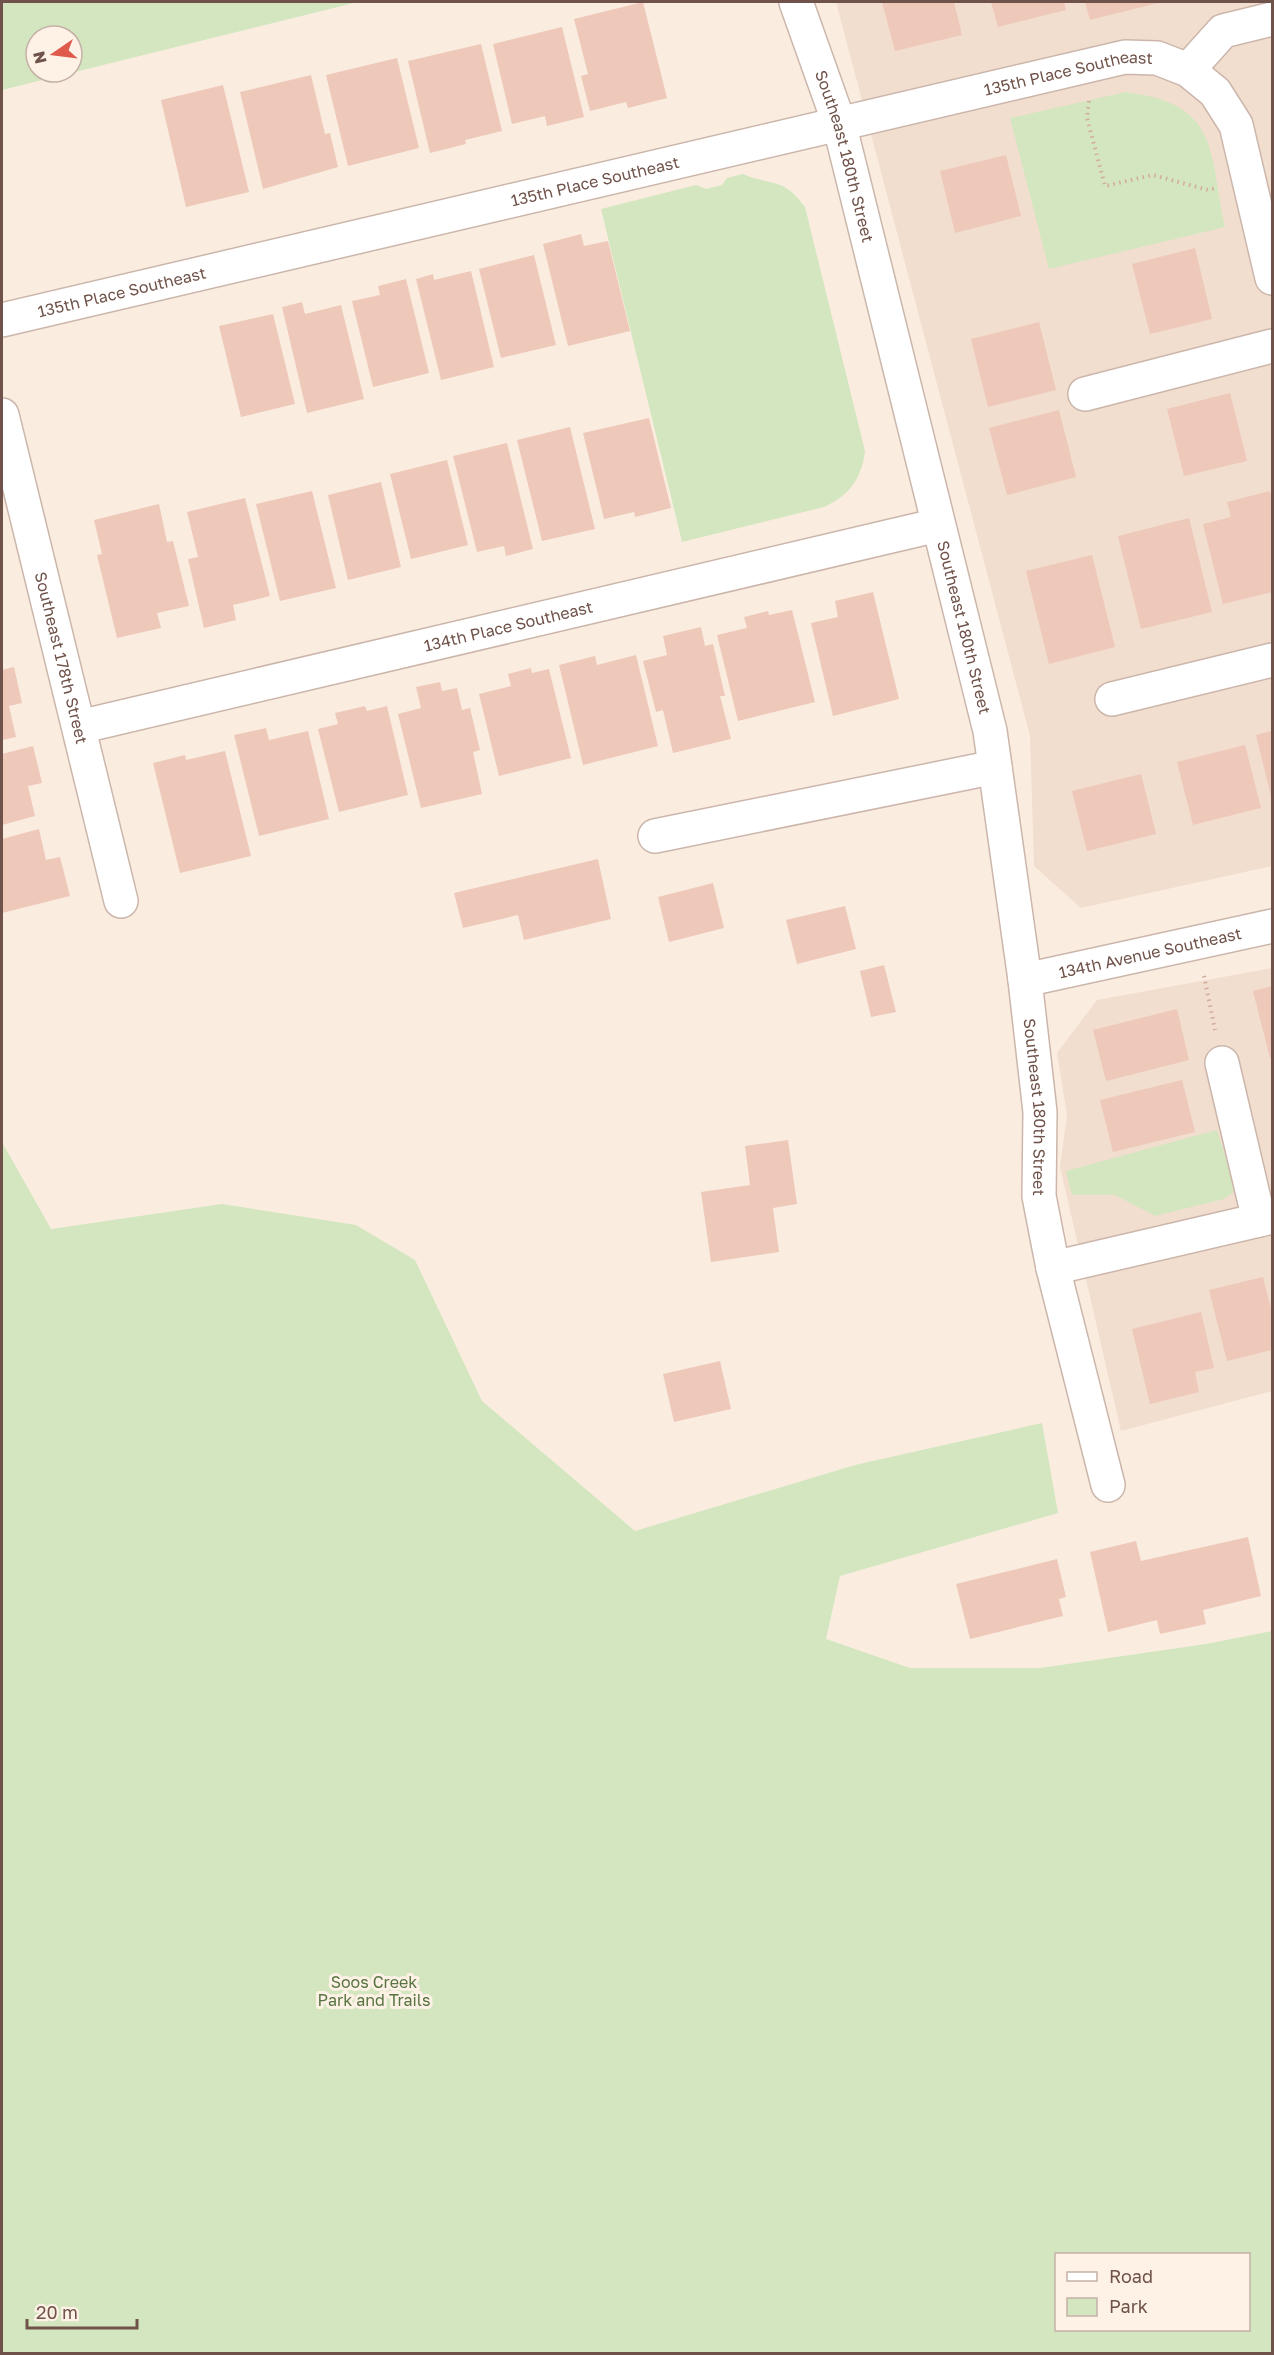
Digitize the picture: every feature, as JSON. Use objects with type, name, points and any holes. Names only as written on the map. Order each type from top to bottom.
[{"type":"street","name":"Southeast 180th Street","points":[[796,2],[839,123],[990,731],[1025,980],[1040,1112],[1039,1196],[1053,1268],[1108,1485]]},
{"type":"street","points":[[1188,70],[1223,31],[1272,19]]},
{"type":"street","name":"135th Place Southeast","points":[[2,320],[1125,57],[1157,58],[1188,70],[1215,92],[1236,125],[1272,278]]},
{"type":"street","points":[[1085,394],[1272,346]]},
{"type":"street","name":"Southeast 178th Street","points":[[2,415],[122,901]]},
{"type":"street","name":"134th Place Southeast","points":[[79,727],[938,525]]},
{"type":"street","points":[[1112,699],[1272,660]]},
{"type":"street","points":[[655,836],[995,766]]},
{"type":"street","name":"134th Avenue Southeast","points":[[1025,980],[1272,926]]},
{"type":"street","points":[[1053,1268],[1266,1218],[1222,1063]]},
{"type":"path","points":[[1091,64],[1087,118],[1105,186],[1153,175],[1208,190],[1249,180]]},
{"type":"path","points":[[1197,943],[1222,1063]]},
{"type":"shaded area","points":[[836,2],[1272,2],[1272,866],[1081,908],[1034,866],[1030,736]]},
{"type":"shaded area","points":[[1272,968],[1272,1391],[1121,1431],[1060,1167],[1067,1115],[1057,1053],[1097,1000]]},
{"type":"green space","points":[[2,2],[358,2],[84,70],[84,24],[24,24],[24,84],[26,84],[2,90]]},
{"type":"green space","points":[[1126,92],[1156,98],[1178,107],[1194,119],[1211,153],[1225,227],[1049,269],[1010,118]]},
{"type":"green space","points":[[743,174],[783,186],[805,207],[865,451],[861,470],[853,485],[833,503],[682,542],[601,209],[696,185],[706,189],[722,185],[727,178]]},
{"type":"green space","points":[[1217,1130],[1232,1177],[1233,1193],[1224,1199],[1155,1216],[1115,1195],[1072,1195],[1066,1171]]},
{"type":"green space","name":"Soos Creek Park and Trails","points":[[2,1142],[51,1229],[222,1204],[356,1225],[415,1260],[482,1401],[635,1531],[855,1465],[1042,1423],[1058,1513],[840,1576],[826,1639],[910,1668],[1040,1668],[1206,1644],[1272,1631],[1272,2353],[2,2353]]},
{"type":"building","points":[[643,2],[667,98],[628,108],[626,102],[590,111],[581,76],[588,74],[574,19]]},
{"type":"building","points":[[882,2],[954,2],[962,35],[895,51]]},
{"type":"building","points":[[991,2],[1064,2],[1066,10],[998,27]]},
{"type":"building","points":[[1085,2],[1162,2],[1090,20]]},
{"type":"building","points":[[562,27],[584,117],[547,126],[545,116],[512,124],[493,44]]},
{"type":"building","points":[[481,44],[502,131],[465,140],[466,144],[430,153],[408,61]]},
{"type":"building","points":[[397,58],[419,148],[348,166],[326,75]]},
{"type":"building","points":[[311,75],[325,134],[330,133],[338,167],[263,189],[240,92]]},
{"type":"building","points":[[223,85],[249,192],[186,207],[161,100]]},
{"type":"building","points":[[1006,155],[1021,216],[955,233],[940,171]]},
{"type":"building","points":[[581,234],[584,246],[608,241],[630,331],[568,346],[543,244]]},
{"type":"building","points":[[1195,248],[1212,319],[1150,334],[1132,264]]},
{"type":"building","points":[[534,255],[556,345],[501,358],[479,269]]},
{"type":"building","points":[[471,271],[494,367],[441,380],[416,279],[433,274],[434,280]]},
{"type":"building","points":[[406,279],[429,373],[373,387],[352,301],[380,295],[378,286]]},
{"type":"building","points":[[302,302],[305,314],[341,305],[364,399],[307,413],[282,307]]},
{"type":"building","points":[[273,314],[295,404],[241,417],[219,326]]},
{"type":"building","points":[[1039,322],[1056,390],[988,407],[971,339]]},
{"type":"building","points":[[1230,393],[1247,461],[1184,476],[1167,409]]},
{"type":"building","points":[[1059,410],[1076,477],[1007,495],[989,428]]},
{"type":"building","points":[[649,418],[671,508],[635,517],[634,512],[604,519],[583,433]]},
{"type":"building","points":[[570,427],[595,529],[542,541],[517,440]]},
{"type":"building","points":[[507,443],[533,549],[506,556],[504,546],[477,552],[453,456]]},
{"type":"building","points":[[447,460],[468,545],[411,559],[390,474]]},
{"type":"building","points":[[381,482],[401,567],[348,580],[328,495]]},
{"type":"building","points":[[312,491],[336,588],[280,601],[256,504]]},
{"type":"building","points":[[1270,491],[1272,592],[1223,604],[1203,524],[1231,517],[1227,502]]},
{"type":"building","points":[[245,498],[270,596],[233,605],[236,620],[204,628],[188,559],[198,557],[187,512]]},
{"type":"building","points":[[159,504],[167,542],[173,541],[189,606],[157,613],[161,628],[117,638],[97,555],[102,554],[94,520]]},
{"type":"building","points":[[1189,518],[1212,612],[1141,629],[1118,536]]},
{"type":"building","points":[[1092,555],[1115,647],[1049,664],[1026,571]]},
{"type":"building","points":[[873,592],[899,699],[833,716],[811,623],[838,617],[835,601]]},
{"type":"building","points":[[792,610],[815,702],[738,721],[717,635],[747,628],[744,617],[768,611],[769,615]]},
{"type":"building","points":[[701,627],[705,646],[713,644],[725,696],[720,696],[731,739],[673,753],[663,710],[656,712],[643,661],[667,655],[663,636]]},
{"type":"building","points":[[636,655],[658,746],[583,765],[559,665],[595,656],[597,665]]},
{"type":"building","points":[[14,667],[22,703],[9,706],[16,737],[2,740],[2,670]]},
{"type":"building","points":[[531,668],[532,673],[549,669],[571,758],[499,776],[479,694],[511,686],[508,674]]},
{"type":"building","points":[[440,682],[442,691],[457,688],[462,710],[470,708],[480,750],[473,752],[482,794],[421,808],[398,714],[421,708],[416,687]]},
{"type":"building","points":[[365,706],[367,711],[387,706],[408,795],[339,812],[318,729],[338,724],[335,713]]},
{"type":"building","points":[[266,728],[269,740],[308,731],[329,819],[259,836],[234,735]]},
{"type":"building","points":[[1272,731],[1272,800],[1256,735]]},
{"type":"building","points":[[1245,745],[1261,808],[1193,825],[1177,762]]},
{"type":"building","points":[[33,746],[42,783],[28,786],[35,816],[2,825],[2,754]]},
{"type":"building","points":[[225,751],[251,856],[180,873],[153,763],[185,755],[186,760]]},
{"type":"building","points":[[1141,774],[1156,834],[1087,851],[1072,791]]},
{"type":"building","points":[[39,829],[46,860],[60,857],[70,896],[2,913],[2,839]]},
{"type":"building","points":[[598,859],[611,919],[524,940],[518,915],[463,928],[454,893]]},
{"type":"building","points":[[713,883],[724,928],[669,942],[658,897]]},
{"type":"building","points":[[845,906],[856,949],[797,964],[786,920]]},
{"type":"building","points":[[884,965],[896,1012],[871,1017],[860,971]]},
{"type":"building","points":[[1272,986],[1272,1058],[1270,1058],[1253,991]]},
{"type":"building","points":[[1177,1009],[1189,1060],[1106,1081],[1093,1030]]},
{"type":"building","points":[[1182,1080],[1195,1132],[1113,1152],[1100,1100]]},
{"type":"building","points":[[788,1140],[797,1204],[773,1208],[779,1252],[711,1262],[701,1192],[750,1185],[745,1146]]},
{"type":"building","points":[[1263,1277],[1272,1313],[1272,1350],[1227,1361],[1209,1290]]},
{"type":"building","points":[[1201,1312],[1214,1368],[1195,1372],[1199,1392],[1150,1404],[1132,1329]]},
{"type":"building","points":[[720,1361],[731,1409],[674,1422],[663,1374]]},
{"type":"building","points":[[1248,1537],[1261,1596],[1203,1610],[1206,1624],[1160,1634],[1157,1620],[1108,1632],[1090,1552],[1136,1541],[1141,1561]]},
{"type":"building","points":[[1057,1559],[1066,1597],[1059,1599],[1063,1616],[970,1639],[956,1584]]}]
